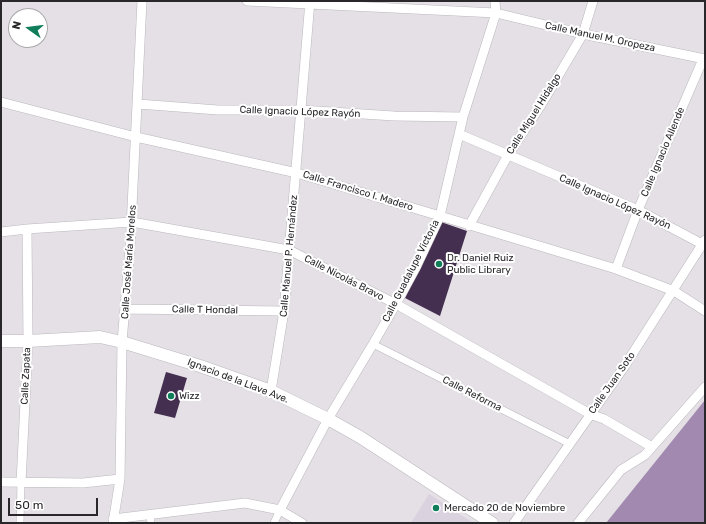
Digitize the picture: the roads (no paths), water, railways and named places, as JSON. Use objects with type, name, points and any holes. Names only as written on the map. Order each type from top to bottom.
[{"type":"street","name":"Calle José María Morelos","points":[[113,521],[120,479],[122,342],[132,222],[142,1]]},
{"type":"street","name":"Calle Manuel M. Oropeza","points":[[247,1],[496,13],[583,34],[704,59]]},
{"type":"street","points":[[495,1],[496,13]]},
{"type":"street","name":"Calle Miguel Hidalgo","points":[[469,226],[508,155],[542,106],[583,34],[593,1]]},
{"type":"street","name":"Calle Manuel P. Hernández","points":[[271,391],[284,311],[297,173],[310,3]]},
{"type":"street","name":"Calle Guadalupe Victoria","points":[[280,510],[328,419],[396,304],[416,267],[440,216],[463,117],[496,13]]},
{"type":"street","name":"Calle Ignacio Allende","points":[[616,269],[638,210],[704,59]]},
{"type":"street","name":"Calle Francisco I. Madero","points":[[1,102],[136,137],[297,173],[616,269],[674,291],[705,311]]},
{"type":"street","name":"Calle Ignacio López Rayón","points":[[138,104],[218,110],[301,110],[394,116],[463,117]]},
{"type":"street","name":"Calle Ignacio López Rayón","points":[[459,134],[638,210],[704,242]]},
{"type":"street","name":"Calle Nicolás Bravo","points":[[1,232],[132,222],[290,250],[396,304],[590,414],[604,419],[652,447]]},
{"type":"street","name":"Calle Zapata","points":[[20,523],[20,482],[28,341],[27,229]]},
{"type":"street","name":"Calle Juan Soto","points":[[514,523],[624,367],[704,242]]},
{"type":"street","name":"Calle T Hondal","points":[[126,308],[284,311]]},
{"type":"street","name":"Ignacio de la Llave Ave.","points":[[1,341],[100,337],[122,342],[200,366],[271,391],[328,419],[360,437],[492,523]]},
{"type":"street","name":"Calle Reforma","points":[[373,344],[570,444]]},
{"type":"street","points":[[578,523],[621,470],[645,455],[705,387]]},
{"type":"street","points":[[1,482],[83,483],[120,479]]},
{"type":"street","points":[[113,521],[151,519],[245,503],[280,510],[302,523]]},
{"type":"street","points":[[274,523],[280,510]]},
{"type":"place","name":"Dr. Daniel Ruiz Public Library","points":[[439,264]]},
{"type":"place","name":"Wizz","points":[[171,396]]},
{"type":"place","name":"Mercado 20 de Noviembre","points":[[436,508]]}]
